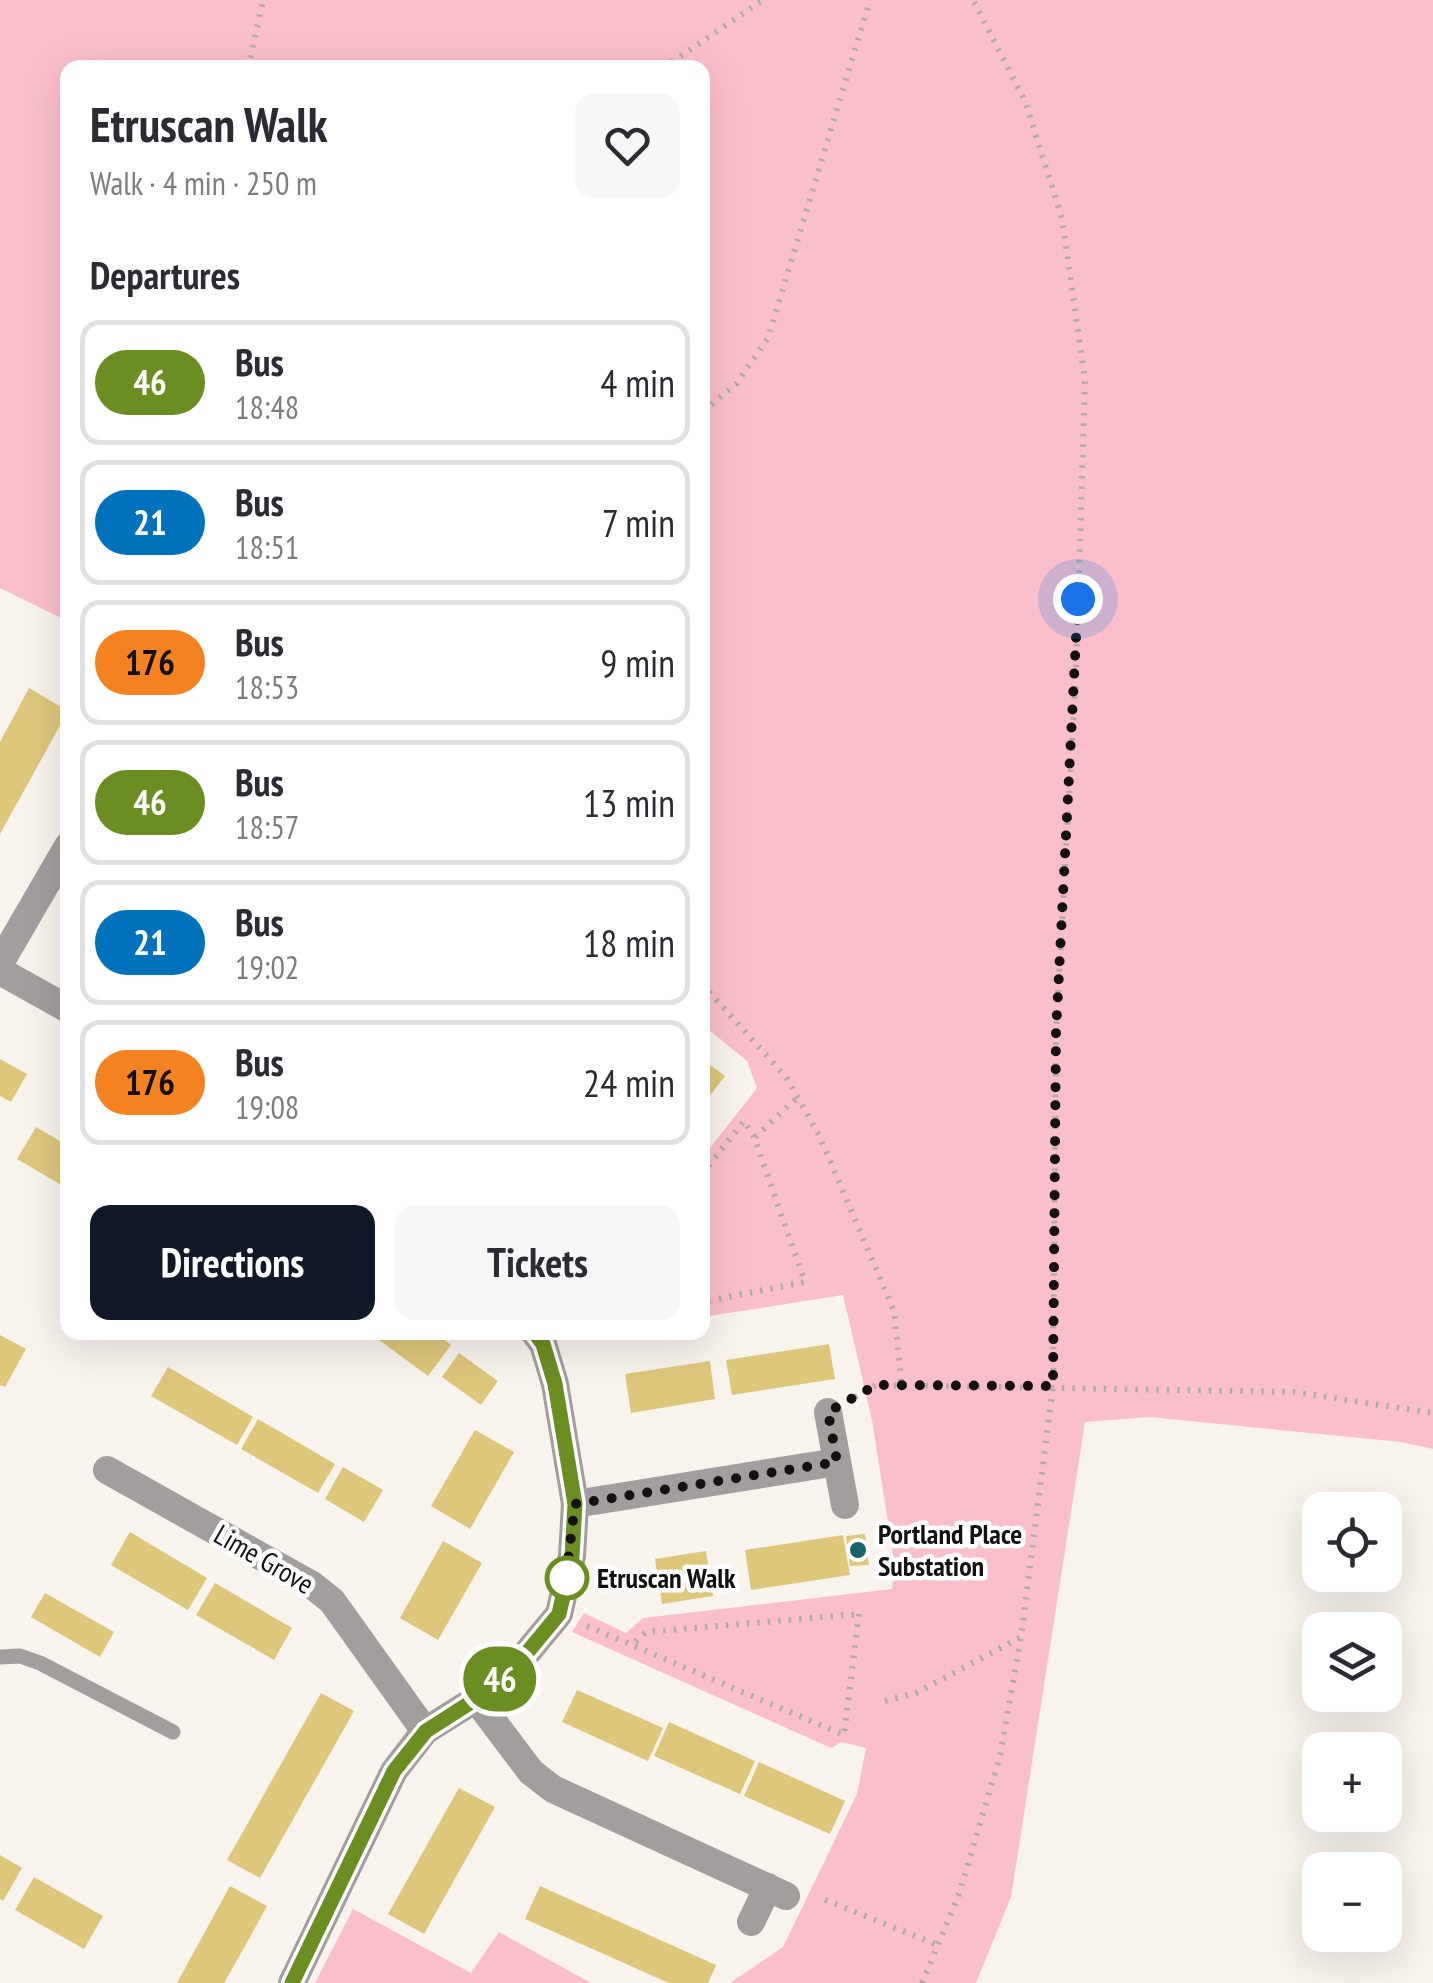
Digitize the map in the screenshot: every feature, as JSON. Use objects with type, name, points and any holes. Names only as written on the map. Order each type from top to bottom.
[{"type":"street","points":[[0,963],[60,860]]},
{"type":"street","points":[[0,971],[60,1005]]},
{"type":"street","points":[[292,1983],[394,1771],[426,1731],[476,1699],[521,1660],[559,1614],[572,1556],[575,1504],[555,1384],[540,1340]]},
{"type":"street","points":[[828,1412],[846,1504]]},
{"type":"street","points":[[575,1504],[837,1462]]},
{"type":"street","name":"Lime Grove","points":[[107,1470],[312,1585],[332,1601],[426,1731]]},
{"type":"street","points":[[476,1699],[531,1772],[553,1789],[777,1892],[751,1922]]},
{"type":"lane","points":[[0,1657],[20,1656],[40,1663],[172,1732]]},
{"type":"path","points":[[250,60],[263,0]]},
{"type":"path","points":[[676,60],[763,0]]},
{"type":"path","points":[[710,406],[736,384],[768,338],[870,0]]},
{"type":"path","points":[[922,1983],[959,1894],[1000,1756],[1022,1637],[1053,1386],[1056,1032],[1076,672],[1084,380],[1062,218],[1025,101],[972,0]]},
{"type":"path","points":[[710,993],[786,1076],[820,1134],[894,1311],[902,1388]]},
{"type":"path","points":[[754,1137],[798,1096]]},
{"type":"path","points":[[710,1164],[744,1121],[754,1137],[805,1282],[710,1300]]},
{"type":"path","points":[[828,1412],[876,1385],[1294,1392],[1433,1413]]},
{"type":"path","points":[[559,1614],[632,1645],[844,1735],[859,1614],[646,1632],[632,1645]]},
{"type":"path","points":[[884,1701],[916,1693],[1022,1637]]},
{"type":"path","points":[[824,1900],[938,1944]]},
{"type":"shaded area","points":[[0,0],[1433,0],[1433,1449],[1401,1442],[1149,1417],[1085,1422],[1011,1897],[976,1983],[730,1983],[783,1947],[857,1794],[866,1748],[841,1742],[831,1748],[572,1632],[584,1613],[626,1633],[643,1618],[892,1589],[895,1566],[872,1420],[843,1295],[710,1316],[710,1148],[757,1088],[747,1061],[710,1031],[710,60],[60,60],[60,618],[0,588]]},
{"type":"shaded area","points":[[353,1909],[471,1973],[499,1932],[591,1983],[315,1983]]},
{"type":"building","points":[[29,688],[60,706],[60,725],[0,834],[0,742]]},
{"type":"building","points":[[0,1059],[27,1074],[11,1102],[0,1096]]},
{"type":"building","points":[[710,1065],[725,1076],[710,1096]]},
{"type":"building","points":[[36,1127],[60,1141],[60,1184],[17,1159]]},
{"type":"building","points":[[0,1335],[26,1349],[5,1387],[0,1385]]},
{"type":"building","points":[[379,1340],[444,1340],[451,1345],[428,1376]]},
{"type":"building","points":[[829,1344],[835,1379],[732,1395],[726,1360]]},
{"type":"building","points":[[459,1353],[498,1381],[481,1405],[442,1377]]},
{"type":"building","points":[[710,1361],[715,1399],[631,1413],[625,1374]]},
{"type":"building","points":[[168,1367],[253,1417],[237,1445],[151,1396]]},
{"type":"building","points":[[258,1419],[335,1464],[318,1493],[241,1449]]},
{"type":"building","points":[[475,1430],[514,1452],[470,1529],[431,1506]]},
{"type":"building","points":[[343,1467],[383,1490],[364,1522],[325,1499]]},
{"type":"building","points":[[130,1532],[207,1578],[188,1610],[111,1565]]},
{"type":"building","name":"Portland Place Substation","points":[[865,1534],[869,1565],[850,1566],[846,1536]]},
{"type":"building","points":[[843,1535],[850,1575],[751,1590],[745,1550]]},
{"type":"building","points":[[443,1541],[482,1563],[438,1640],[400,1618]]},
{"type":"building","points":[[706,1551],[713,1596],[662,1604],[655,1559]]},
{"type":"building","points":[[215,1583],[292,1628],[274,1660],[196,1615]]},
{"type":"building","points":[[45,1593],[114,1632],[100,1657],[31,1617]]},
{"type":"building","points":[[577,1690],[663,1728],[648,1761],[562,1722]]},
{"type":"building","points":[[321,1693],[354,1711],[260,1878],[227,1860]]},
{"type":"building","points":[[669,1722],[755,1761],[740,1794],[654,1756]]},
{"type":"building","points":[[759,1762],[845,1801],[830,1834],[744,1796]]},
{"type":"building","points":[[459,1788],[495,1807],[424,1934],[388,1914]]},
{"type":"building","points":[[0,1855],[22,1868],[3,1901],[0,1899]]},
{"type":"building","points":[[34,1877],[103,1916],[84,1949],[15,1910]]},
{"type":"building","points":[[230,1886],[267,1906],[224,1983],[177,1983]]},
{"type":"building","points":[[540,1886],[716,1965],[708,1983],[669,1983],[525,1919]]},
{"type":"bus line","name":"46","points":[[292,1983],[394,1771],[426,1731],[476,1699],[521,1660],[559,1614],[572,1556],[575,1504],[555,1384],[540,1340]]},
{"type":"place","name":"Portland Place Substation","points":[[858,1550]]},
{"type":"place","name":"Etruscan Walk","points":[[567,1578]]},
{"type":"route","points":[[567,1578],[565,1585],[572,1556],[575,1504],[837,1462],[828,1412],[876,1385],[1053,1386],[1056,1032],[1078,599]]}]
